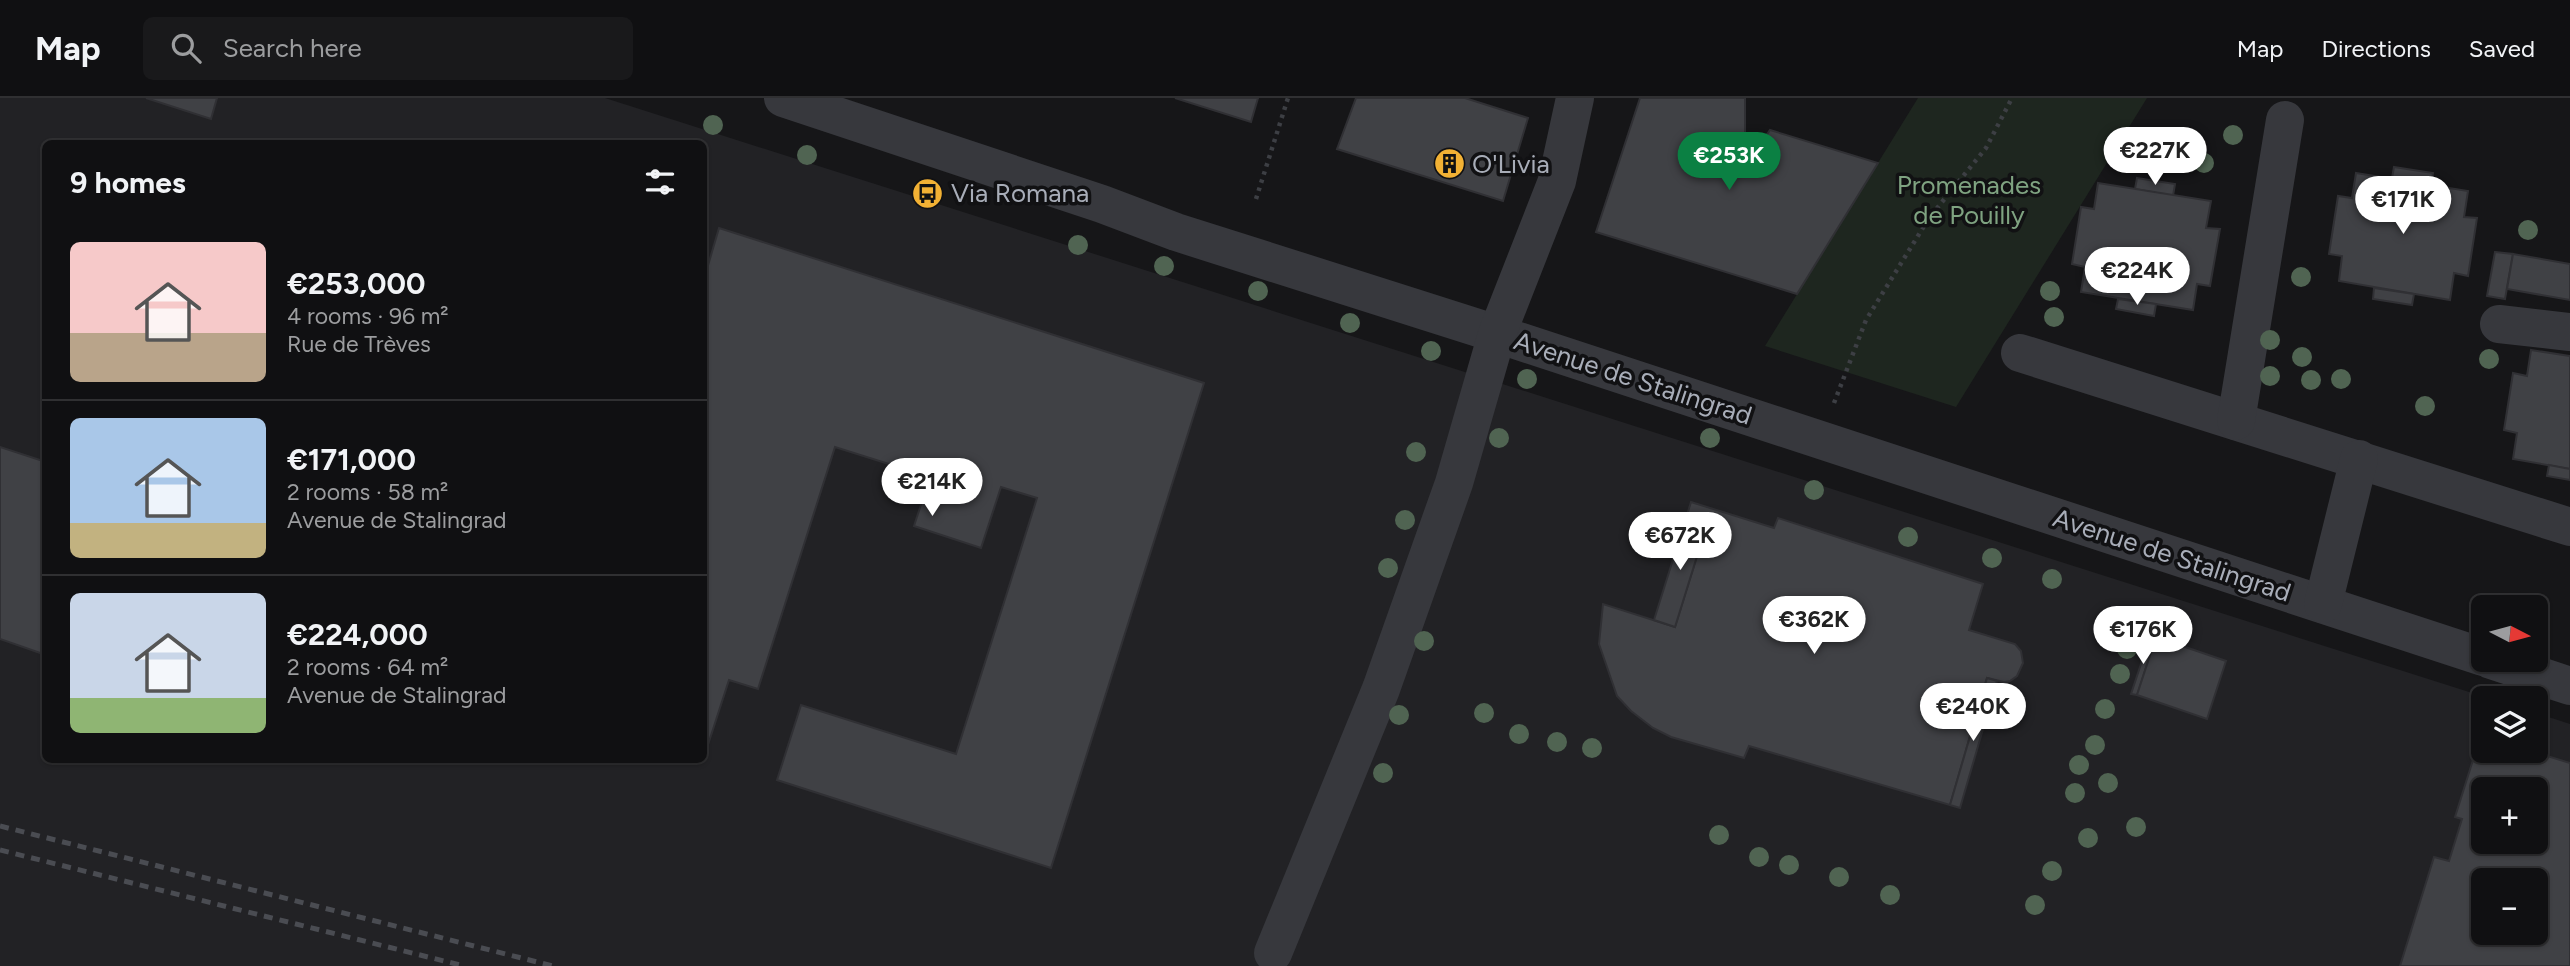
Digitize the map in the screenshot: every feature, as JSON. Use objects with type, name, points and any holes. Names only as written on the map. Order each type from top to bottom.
[{"type":"street","name":"Avenue de Stalingrad","points":[[783,98],[829,105],[1176,232],[1497,334],[2471,653]]},
{"type":"street","points":[[1273,953],[1381,689],[1454,483],[1497,334],[1557,181],[1575,98]]},
{"type":"street","points":[[2236,421],[2285,120]]},
{"type":"street","points":[[2499,324],[2570,332]]},
{"type":"street","points":[[2020,354],[2570,527]]},
{"type":"street","points":[[2323,604],[2359,459]]},
{"type":"street","points":[[2527,672],[2570,686]]},
{"type":"path","points":[[1256,199],[1288,98]]},
{"type":"path","points":[[1820,440],[1866,320],[1928,218],[1986,148],[2012,98]]},
{"type":"shaded area","points":[[0,98],[605,98],[2471,693],[2471,763],[2548,763],[2548,717],[2570,724],[2570,966],[0,966]]},
{"type":"green space","name":"Promenades de Pouilly","points":[[1918,98],[2147,98],[1956,407],[1765,346]]},
{"type":"building","points":[[146,98],[217,98],[211,119]]},
{"type":"building","points":[[1175,98],[1258,98],[1251,122]]},
{"type":"building","name":"O'Livia","points":[[1356,98],[1465,98],[1528,118],[1503,201],[1337,149]]},
{"type":"building","points":[[1640,98],[1745,98],[1745,166],[1770,130],[1878,163],[1797,294],[1596,232]]},
{"type":"building","points":[[2394,167],[2433,173],[2431,185],[2392,178]]},
{"type":"building","points":[[2356,173],[2468,191],[2464,217],[2477,218],[2468,276],[2454,273],[2450,300],[2339,281],[2342,256],[2329,254],[2338,196],[2352,198]]},
{"type":"building","points":[[2137,178],[2175,184],[2173,196],[2135,189]]},
{"type":"building","points":[[2098,183],[2211,201],[2206,228],[2220,229],[2210,286],[2197,284],[2193,310],[2081,292],[2085,267],[2072,264],[2081,207],[2094,209]]},
{"type":"building","points":[[719,228],[1204,383],[1051,868],[777,780],[801,705],[956,754],[1037,498],[1001,487],[981,548],[914,526],[930,477],[835,447],[758,689],[729,680],[707,748],[707,269]]},
{"type":"building","points":[[2495,252],[2513,254],[2505,299],[2487,296]]},
{"type":"building","points":[[2513,254],[2570,264],[2570,300],[2507,289]]},
{"type":"building","points":[[2374,288],[2414,294],[2412,305],[2373,299]]},
{"type":"building","points":[[2118,299],[2156,304],[2154,316],[2116,309]]},
{"type":"building","points":[[2531,350],[2570,356],[2570,469],[2513,459],[2517,433],[2504,430],[2513,373],[2527,376]]},
{"type":"building","points":[[0,447],[42,461],[42,654],[0,639]]},
{"type":"building","points":[[2549,465],[2570,469],[2570,480],[2547,476]]},
{"type":"building","points":[[1691,502],[1774,528],[1778,518],[1983,584],[1969,630],[2015,644],[2021,651],[2023,663],[2017,676],[2010,681],[1987,678],[1950,805],[1749,746],[1744,758],[1671,737],[1653,728],[1617,696],[1599,644],[1603,604],[1675,627],[1707,524],[1686,518]]},
{"type":"building","points":[[1686,518],[1707,524],[1675,627],[1654,620]]},
{"type":"building","points":[[2150,637],[2156,637],[2137,695],[2131,694]]},
{"type":"building","points":[[2156,637],[2226,661],[2207,719],[2137,695]]},
{"type":"building","points":[[1987,678],[1997,681],[1960,808],[1950,805]]},
{"type":"building","points":[[2548,756],[2570,763],[2570,966],[2400,966],[2434,857],[2449,861],[2462,819],[2455,817],[2472,763],[2548,763]]},
{"type":"railway","points":[[0,826],[553,966]]},
{"type":"railway","points":[[0,850],[464,966]]},
{"type":"place","name":"O'Livia","points":[[1449,164]]},
{"type":"place","name":"Via Romana","points":[[928,193]]}]
